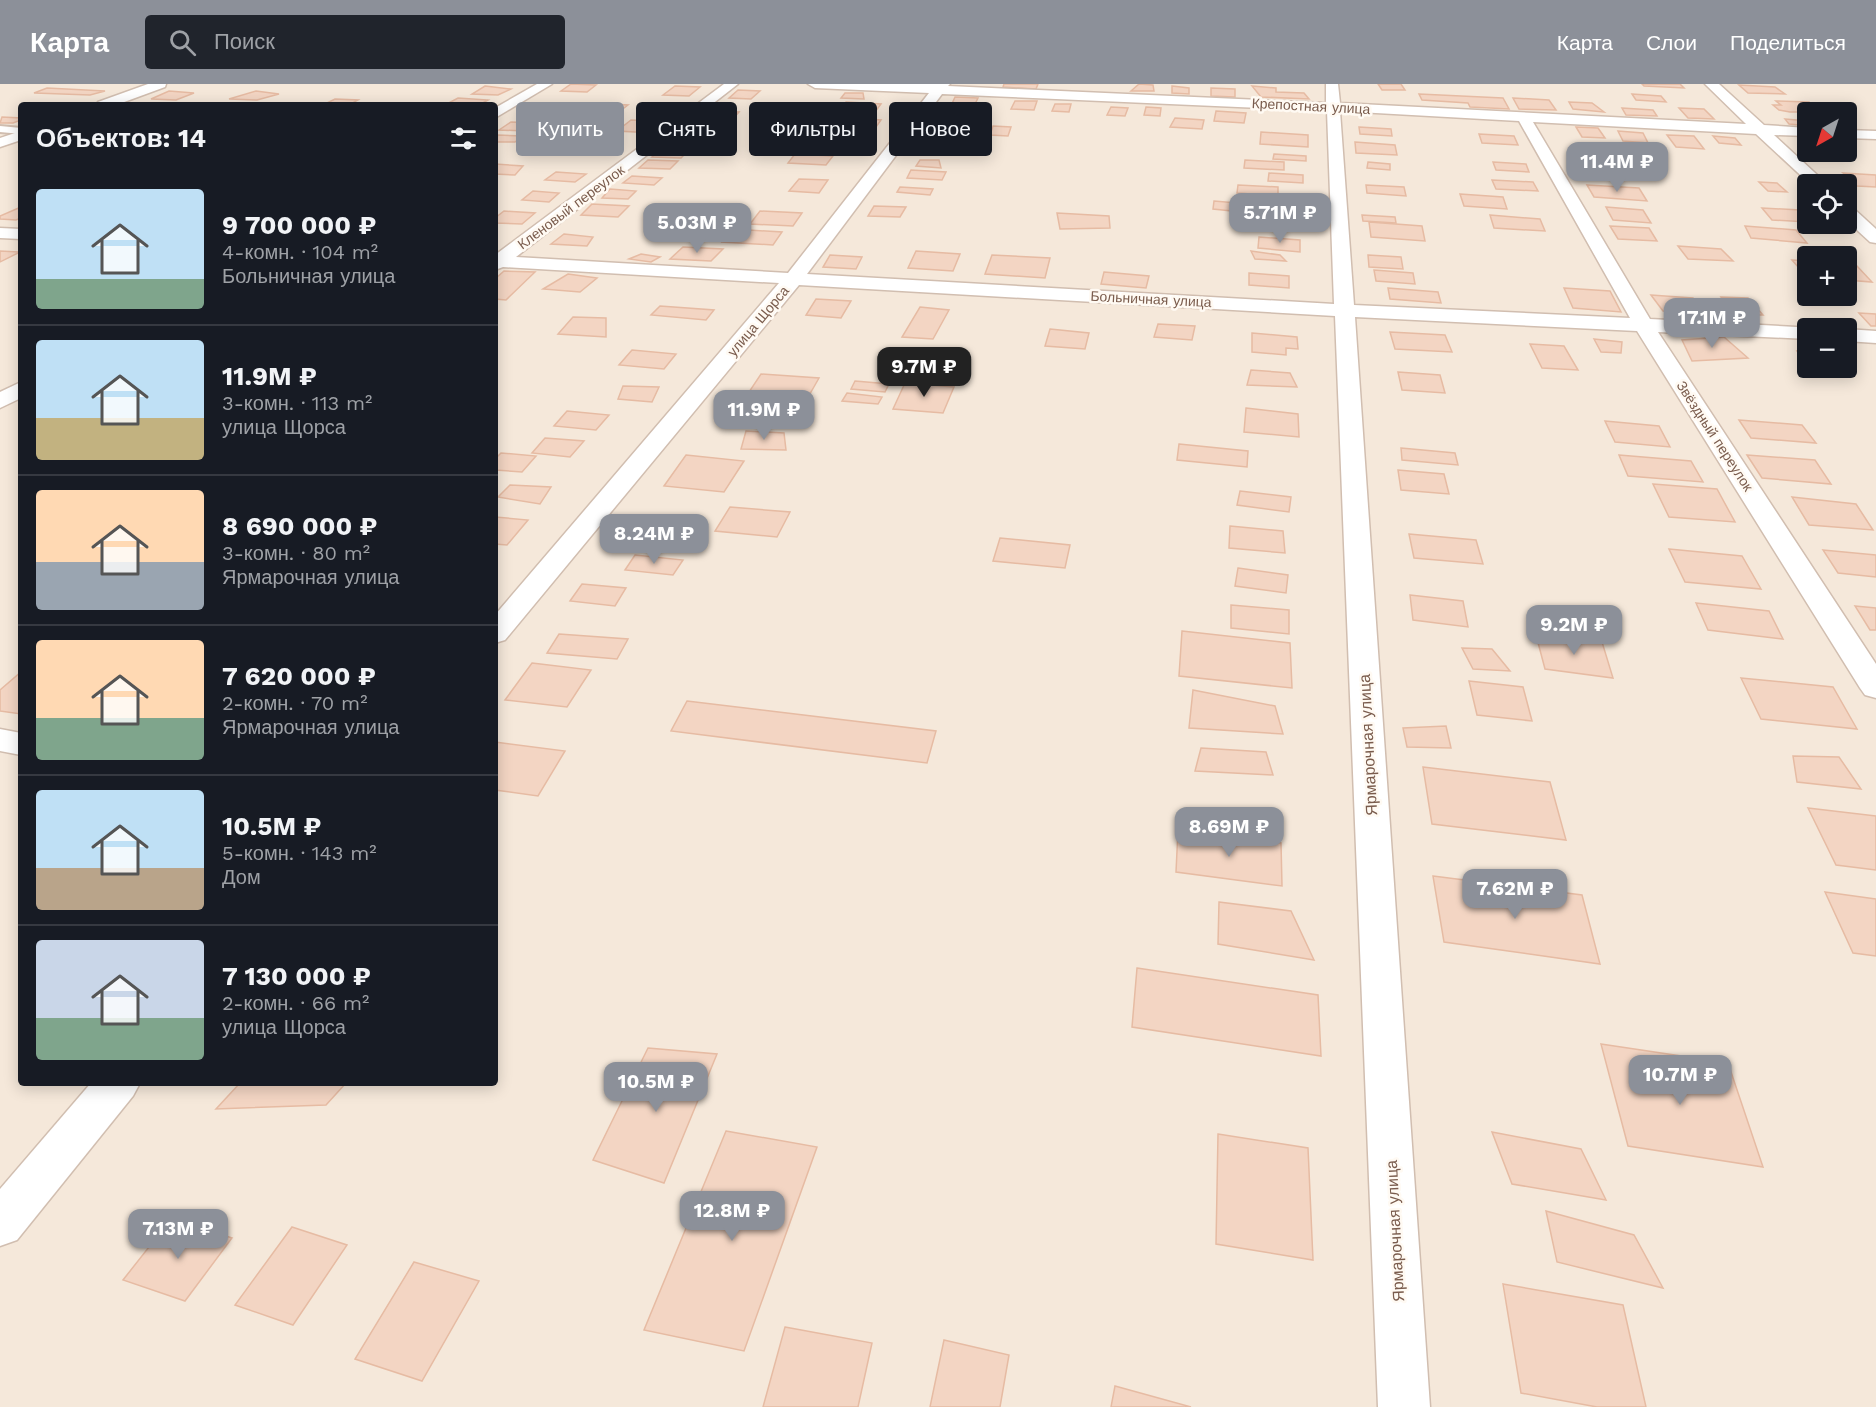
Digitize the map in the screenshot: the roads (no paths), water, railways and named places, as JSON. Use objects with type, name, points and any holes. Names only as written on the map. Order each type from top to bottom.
[{"type":"street","points":[[111,102],[160,84]]},
{"type":"street","points":[[498,112],[546,84]]},
{"type":"street","name":"Кленовый переулок","points":[[498,260],[732,84]]},
{"type":"street","name":"Крепостная улица","points":[[815,84],[1334,96],[1524,118],[1797,132]]},
{"type":"street","points":[[1711,84],[1808,174]]},
{"type":"street","name":"улица Щорса","points":[[498,630],[794,278],[940,87]]},
{"type":"street","name":"Ярмарочная улица","points":[[1334,96],[1404,1407]]},
{"type":"street","name":"Звёздный переулок","points":[[1524,118],[1643,324],[1876,688]]},
{"type":"street","points":[[1857,134],[1876,135]]},
{"type":"street","points":[[0,143],[18,136]]},
{"type":"street","points":[[1857,221],[1876,238]]},
{"type":"street","points":[[0,233],[18,234]]},
{"type":"street","name":"Больничная улица","points":[[498,262],[1345,311],[1797,332]]},
{"type":"street","points":[[1857,336],[1876,337]]},
{"type":"street","points":[[0,401],[18,391]]},
{"type":"street","points":[[0,740],[18,743]]},
{"type":"street","points":[[0,1224],[115,1086]]},
{"type":"lane","points":[[0,129],[18,131]]}]
